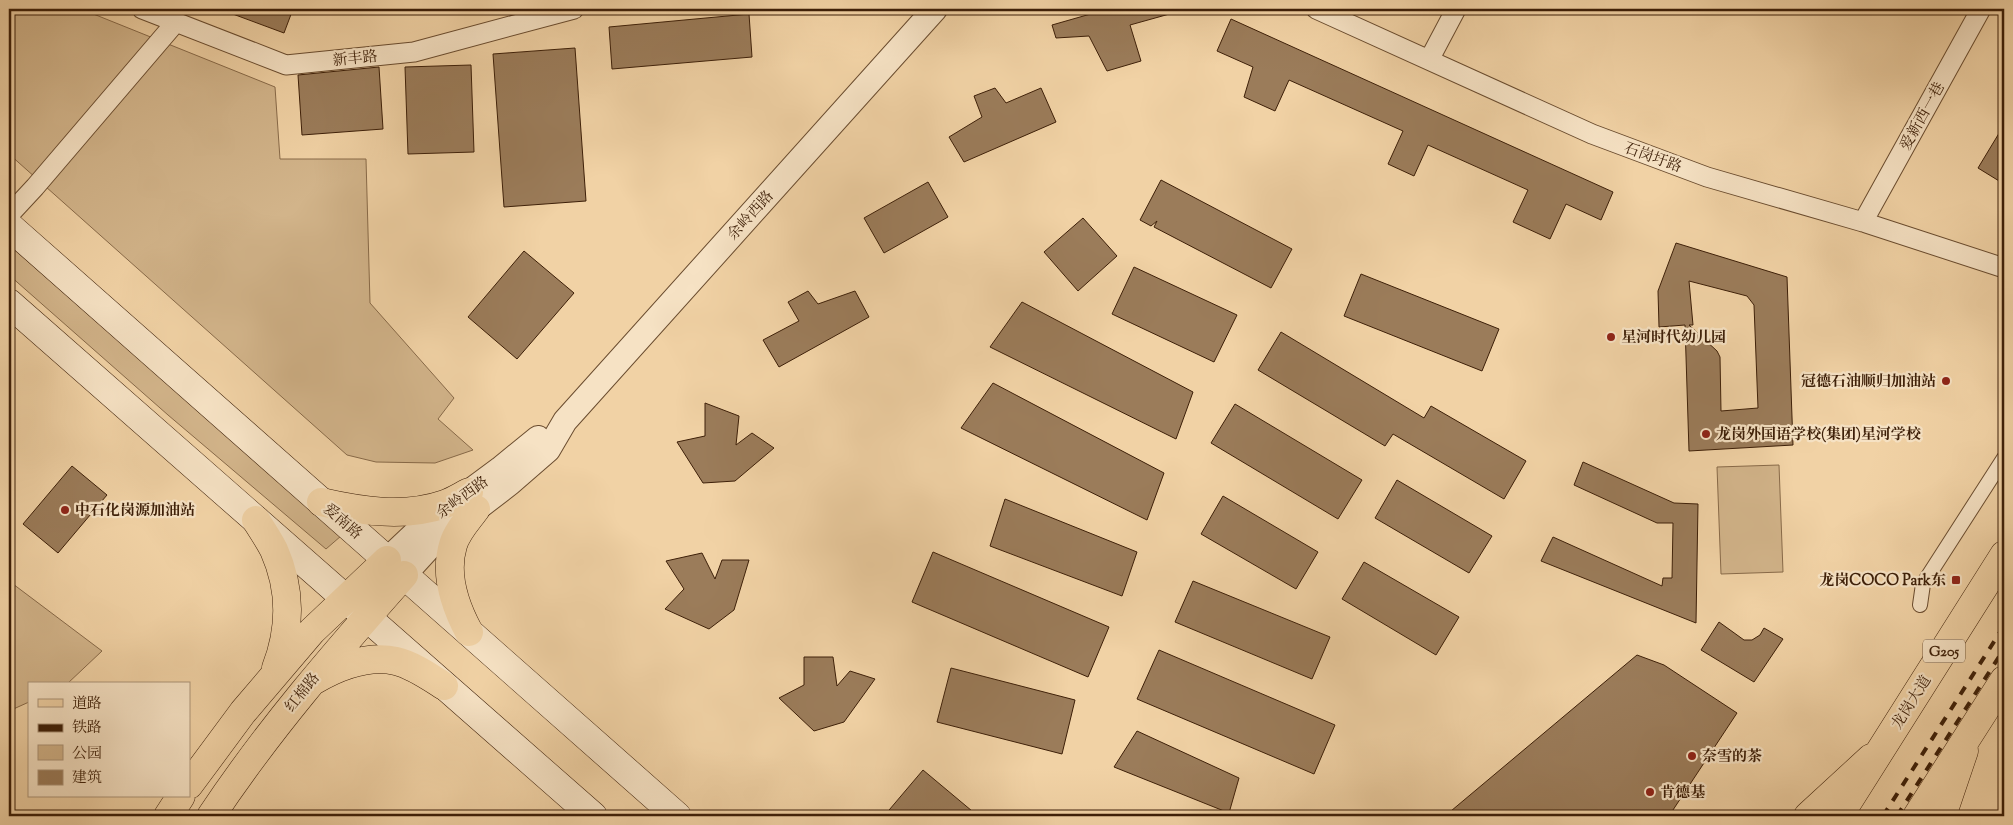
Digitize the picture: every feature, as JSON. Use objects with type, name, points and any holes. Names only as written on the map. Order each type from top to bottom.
[{"type":"main road","name":"爱南路","points":[[9,226],[677,816]]},
{"type":"main road","points":[[9,303],[593,816]]},
{"type":"main road","points":[[321,502],[349,508],[395,512],[419,510],[473,500]]},
{"type":"main road","points":[[468,632],[456,609],[451,588],[450,567],[453,545],[473,500]]},
{"type":"main road","points":[[256,520],[274,550],[287,597],[287,623],[283,649],[272,677]]},
{"type":"main road","name":"龙岗大道","points":[[1839,816],[2004,555]]},
{"type":"main road","points":[[190,784],[242,712],[312,630],[345,599],[395,568]]},
{"type":"main road","name":"红棉路","points":[[211,816],[272,730],[307,685],[366,618],[395,568]]},
{"type":"main road","points":[[307,685],[331,671],[373,660],[397,661],[444,686]]},
{"type":"main road","points":[[1917,816],[2004,680]]},
{"type":"main road","points":[[1942,816],[1970,734]]},
{"type":"main road","name":"龙岗大道","points":[[1808,816],[1883,747]]},
{"type":"main road","points":[[168,816],[180,798]]},
{"type":"street","name":"新丰路","points":[[142,9],[286,65],[414,52],[574,9]]},
{"type":"street","name":"石岗圩路","points":[[1316,9],[1592,134],[1707,177],[1863,222],[2004,268]]},
{"type":"street","points":[[1429,60],[1456,9]]},
{"type":"street","name":"爱新西一巷","points":[[1863,222],[1981,9]]},
{"type":"street","name":"余岭西路","points":[[395,568],[424,526],[473,500],[534,441],[565,420],[930,12]]},
{"type":"street","points":[[9,215],[176,22]]},
{"type":"street","points":[[1920,605],[1923,584],[2004,458]]},
{"type":"green space","points":[[9,9],[81,9],[275,87],[280,159],[366,159],[370,303],[454,398],[438,419],[473,450],[435,463],[376,462],[347,455],[9,154]]},
{"type":"green space","points":[[9,245],[341,536],[326,549],[168,415],[9,275]]},
{"type":"green space","points":[[1779,465],[1783,572],[1721,574],[1717,467]]},
{"type":"green space","points":[[9,581],[102,651],[69,682],[28,682],[28,702],[9,711]]},
{"type":"building","points":[[223,9],[293,9],[284,33]]},
{"type":"building","points":[[1108,9],[1173,9],[1173,13],[1130,25],[1141,61],[1107,71],[1089,36],[1056,38],[1052,25]]},
{"type":"building","points":[[749,14],[752,57],[612,69],[609,27]]},
{"type":"building","points":[[1231,19],[1613,192],[1601,220],[1566,204],[1550,239],[1513,222],[1528,190],[1428,145],[1414,176],[1388,164],[1403,131],[1289,80],[1275,111],[1244,97],[1253,67],[1217,51]]},
{"type":"building","points":[[575,48],[586,201],[504,207],[493,54]]},
{"type":"building","points":[[471,65],[474,152],[408,154],[405,67]]},
{"type":"building","points":[[379,67],[383,129],[302,135],[298,75]]},
{"type":"building","points":[[995,88],[1006,103],[1041,88],[1056,122],[964,162],[949,137],[982,117],[974,96]]},
{"type":"building","points":[[2004,125],[2004,184],[1978,168]]},
{"type":"building","points":[[1161,180],[1292,249],[1271,288],[1154,227],[1157,221],[1151,226],[1140,220]]},
{"type":"building","points":[[928,182],[948,217],[884,253],[864,218]]},
{"type":"building","points":[[1083,218],[1117,256],[1078,291],[1044,252]]},
{"type":"building","points":[[1676,243],[1787,277],[1793,445],[1689,451],[1685,325],[1659,327],[1658,291]],"holes":[[[1689,281],[1747,296],[1754,305],[1758,408],[1721,411],[1720,357],[1717,351],[1689,325],[1693,325]]]},
{"type":"building","points":[[524,251],[574,293],[517,359],[468,317]]},
{"type":"building","points":[[1134,267],[1237,315],[1214,362],[1112,314]]},
{"type":"building","points":[[1361,274],[1499,329],[1482,371],[1344,316]]},
{"type":"building","points":[[808,291],[818,304],[855,291],[869,317],[779,367],[763,340],[799,321],[788,302]]},
{"type":"building","points":[[1022,302],[1193,392],[1176,439],[990,347]]},
{"type":"building","points":[[1281,332],[1424,418],[1431,406],[1526,461],[1504,499],[1393,434],[1385,446],[1258,370]]},
{"type":"building","points":[[993,383],[1164,473],[1147,520],[961,428]]},
{"type":"building","points":[[705,403],[739,416],[736,445],[752,433],[774,448],[735,481],[703,483],[677,442],[705,436]]},
{"type":"building","points":[[1235,404],[1362,480],[1338,519],[1211,443]]},
{"type":"building","points":[[1583,462],[1674,503],[1698,504],[1696,623],[1541,561],[1553,537],[1662,586],[1663,578],[1672,578],[1673,523],[1657,523],[1574,485]]},
{"type":"building","name":"中石化岗源加油站","points":[[72,466],[107,495],[58,553],[23,524]]},
{"type":"building","points":[[1397,480],[1492,536],[1469,573],[1375,518]]},
{"type":"building","points":[[1223,496],[1318,552],[1296,589],[1201,534]]},
{"type":"building","points":[[1005,499],[1137,552],[1122,596],[990,546]]},
{"type":"building","points":[[933,552],[1109,627],[1088,677],[912,602]]},
{"type":"building","points":[[702,553],[715,579],[722,560],[749,560],[734,610],[709,629],[665,609],[684,589],[666,561]]},
{"type":"building","points":[[1364,562],[1459,617],[1436,655],[1342,599]]},
{"type":"building","points":[[1193,581],[1330,637],[1312,679],[1175,622]]},
{"type":"building","points":[[1719,622],[1744,640],[1752,640],[1760,635],[1764,628],[1783,639],[1754,682],[1701,650]]},
{"type":"building","points":[[1159,650],[1335,725],[1314,774],[1137,699]]},
{"type":"building","points":[[1637,655],[1664,665],[1737,713],[1669,816],[1445,816]]},
{"type":"building","points":[[804,657],[833,657],[837,686],[850,671],[875,679],[844,722],[814,731],[779,698],[804,685]]},
{"type":"building","points":[[951,668],[1075,700],[1062,754],[937,722]]},
{"type":"building","points":[[1137,731],[1239,778],[1229,813],[1114,767]]},
{"type":"building","points":[[923,770],[978,816],[884,816]]},
{"type":"railway","points":[[1883,816],[2004,626]]},
{"type":"railway","points":[[1897,816],[2004,649]]},
{"type":"place","name":"星河时代幼儿园","points":[[1611,337]]},
{"type":"place","name":"冠德石油顺归加油站","points":[[1946,381]]},
{"type":"place","name":"龙岗外国语学校(集团)星河学校","points":[[1706,434]]},
{"type":"place","name":"中石化岗源加油站","points":[[65,510]]},
{"type":"place","name":"龙岗COCO Park东","points":[[1956,580]]},
{"type":"place","name":"奈雪的茶","points":[[1692,756]]},
{"type":"place","name":"肯德基","points":[[1650,792]]}]
